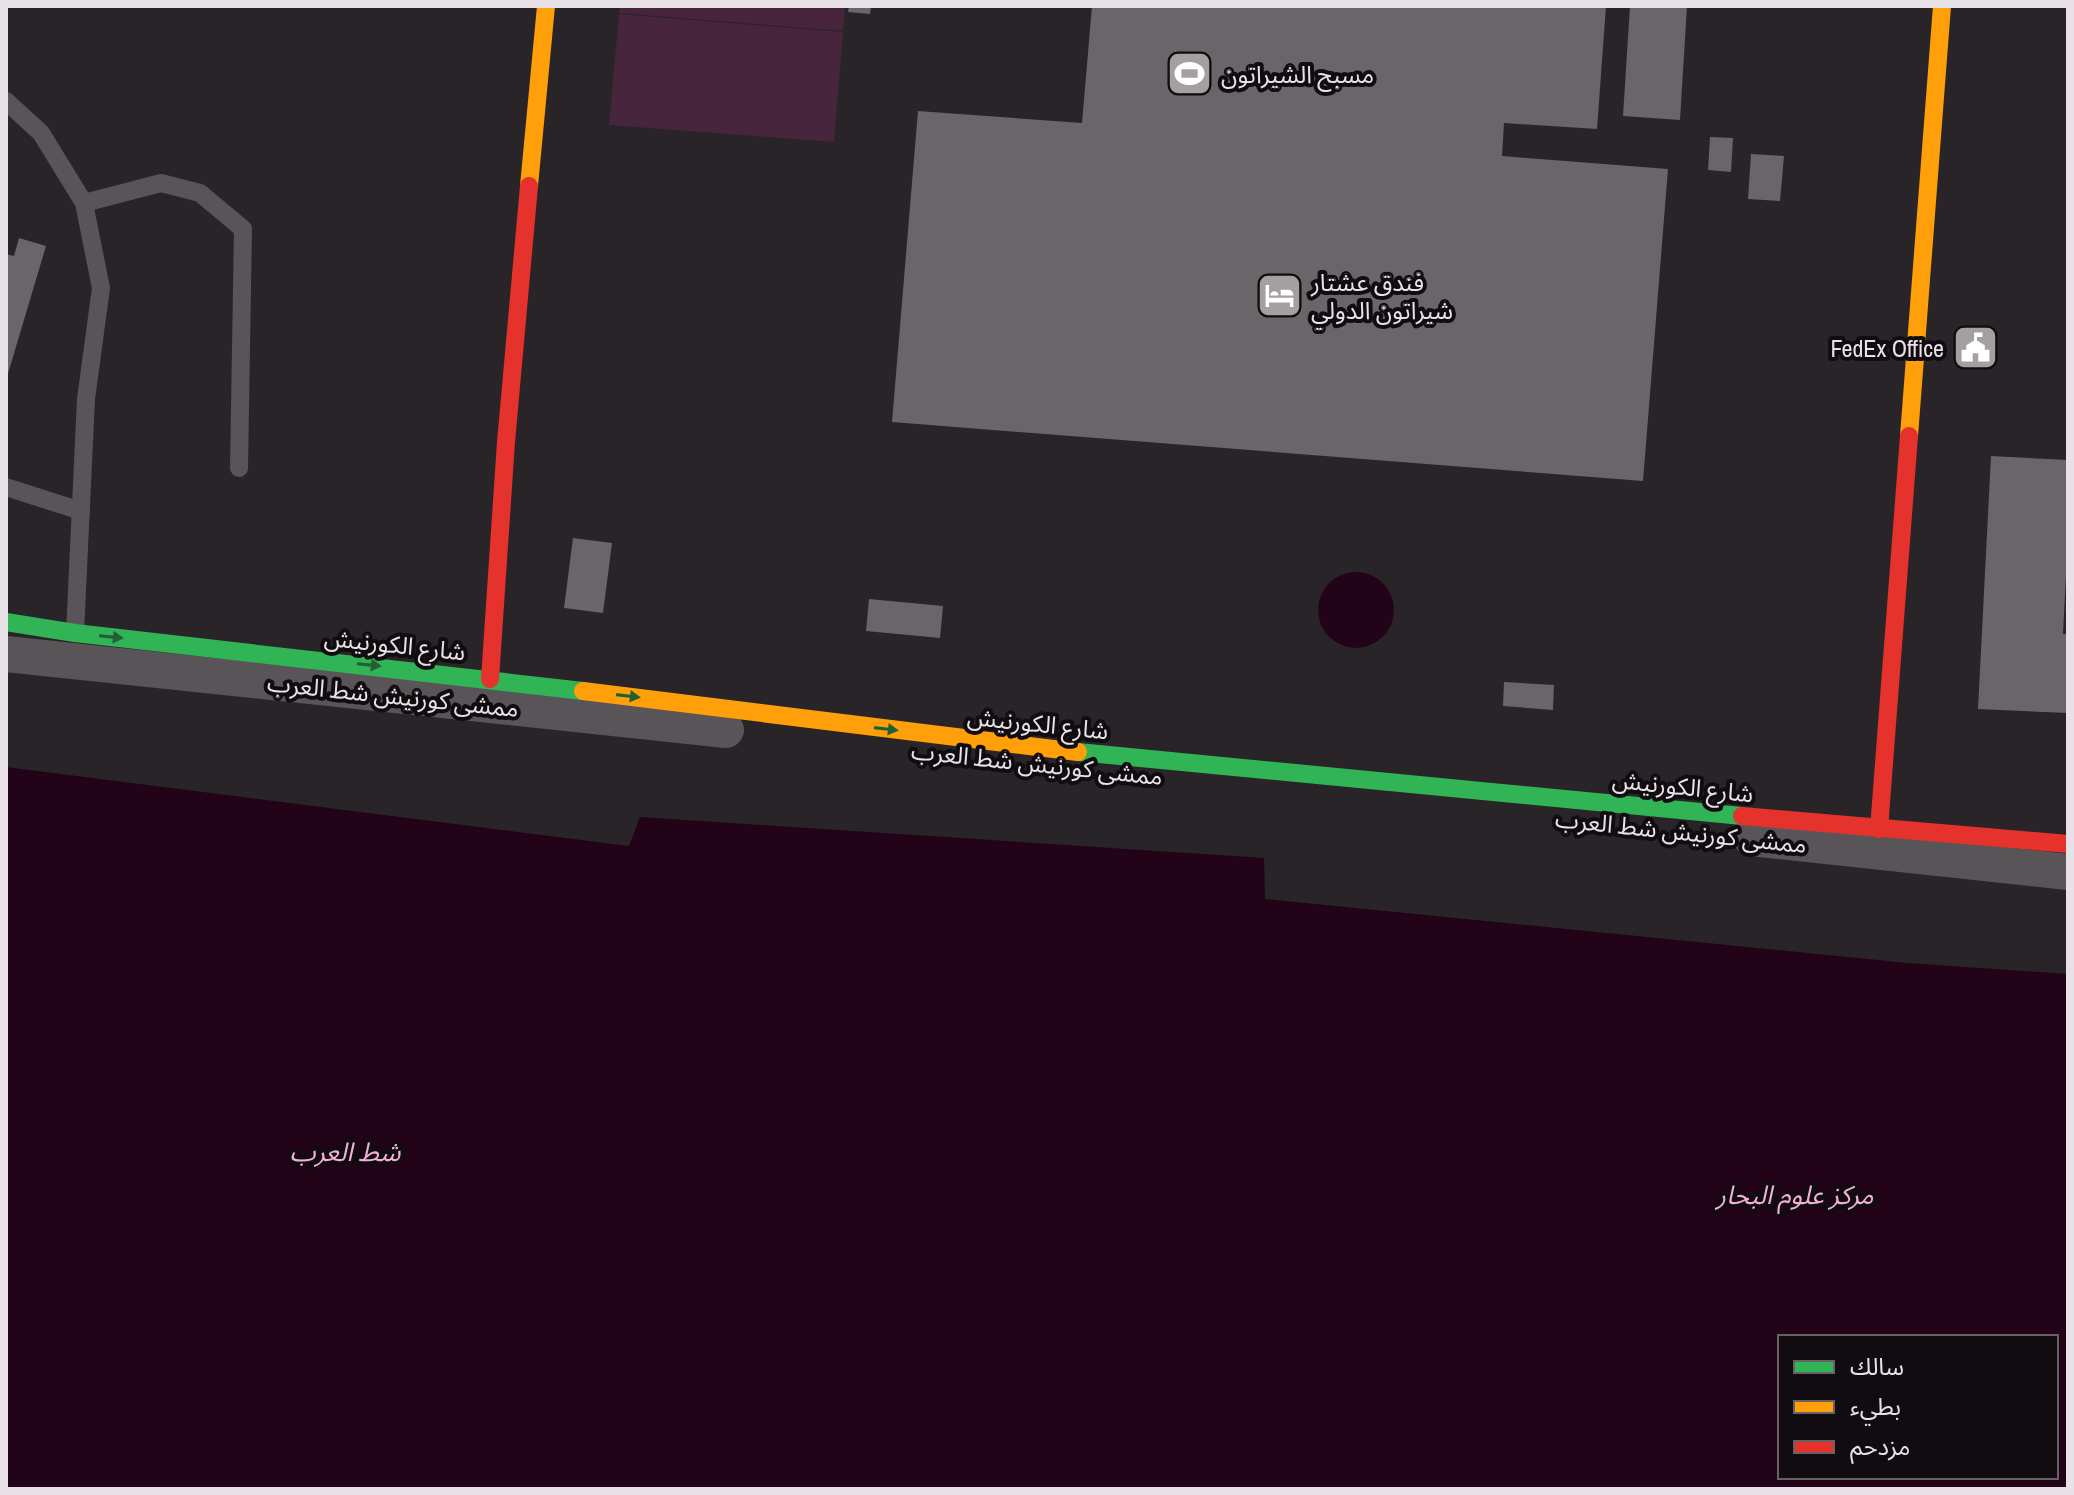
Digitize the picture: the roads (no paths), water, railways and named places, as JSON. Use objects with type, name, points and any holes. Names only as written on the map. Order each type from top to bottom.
[{"type":"main road","points":[[490,679],[506,442],[546,6]]},
{"type":"main road","points":[[1879,829],[1942,6]]},
{"type":"main road","name":"شارع الكورنيش","points":[[6,622],[75,633],[490,679],[1063,751],[1879,829],[2068,844]]},
{"type":"street","name":"ممشى كورنيش شط العرب","points":[[6,654],[2068,872]]},
{"type":"lane","points":[[6,101],[41,133],[84,203],[101,288],[86,399],[75,633]]},
{"type":"lane","points":[[84,203],[161,183],[200,193],[243,229],[239,468]]},
{"type":"lane","points":[[6,487],[81,511]]},
{"type":"water","points":[[1349,572],[1363,572],[1377,578],[1388,589],[1394,610],[1391,625],[1383,637],[1363,648],[1349,648],[1335,642],[1324,631],[1318,617],[1318,603],[1324,589],[1335,578]]},
{"type":"water","name":"شط العرب","points":[[6,767],[629,846],[640,817],[1264,858],[1265,899],[1908,963],[2068,974],[2068,1489],[6,1489]]},
{"type":"place","name":"مسبح الشيراتون","points":[[1190,74]]},
{"type":"place","name":"فندق عشتار شيراتون الدولي","points":[[1280,296]]},
{"type":"place","name":"FedEx Office","points":[[1975,348]]},
{"type":"water label","name":"مركز علوم البحار","points":[[1795,1194]]}]
